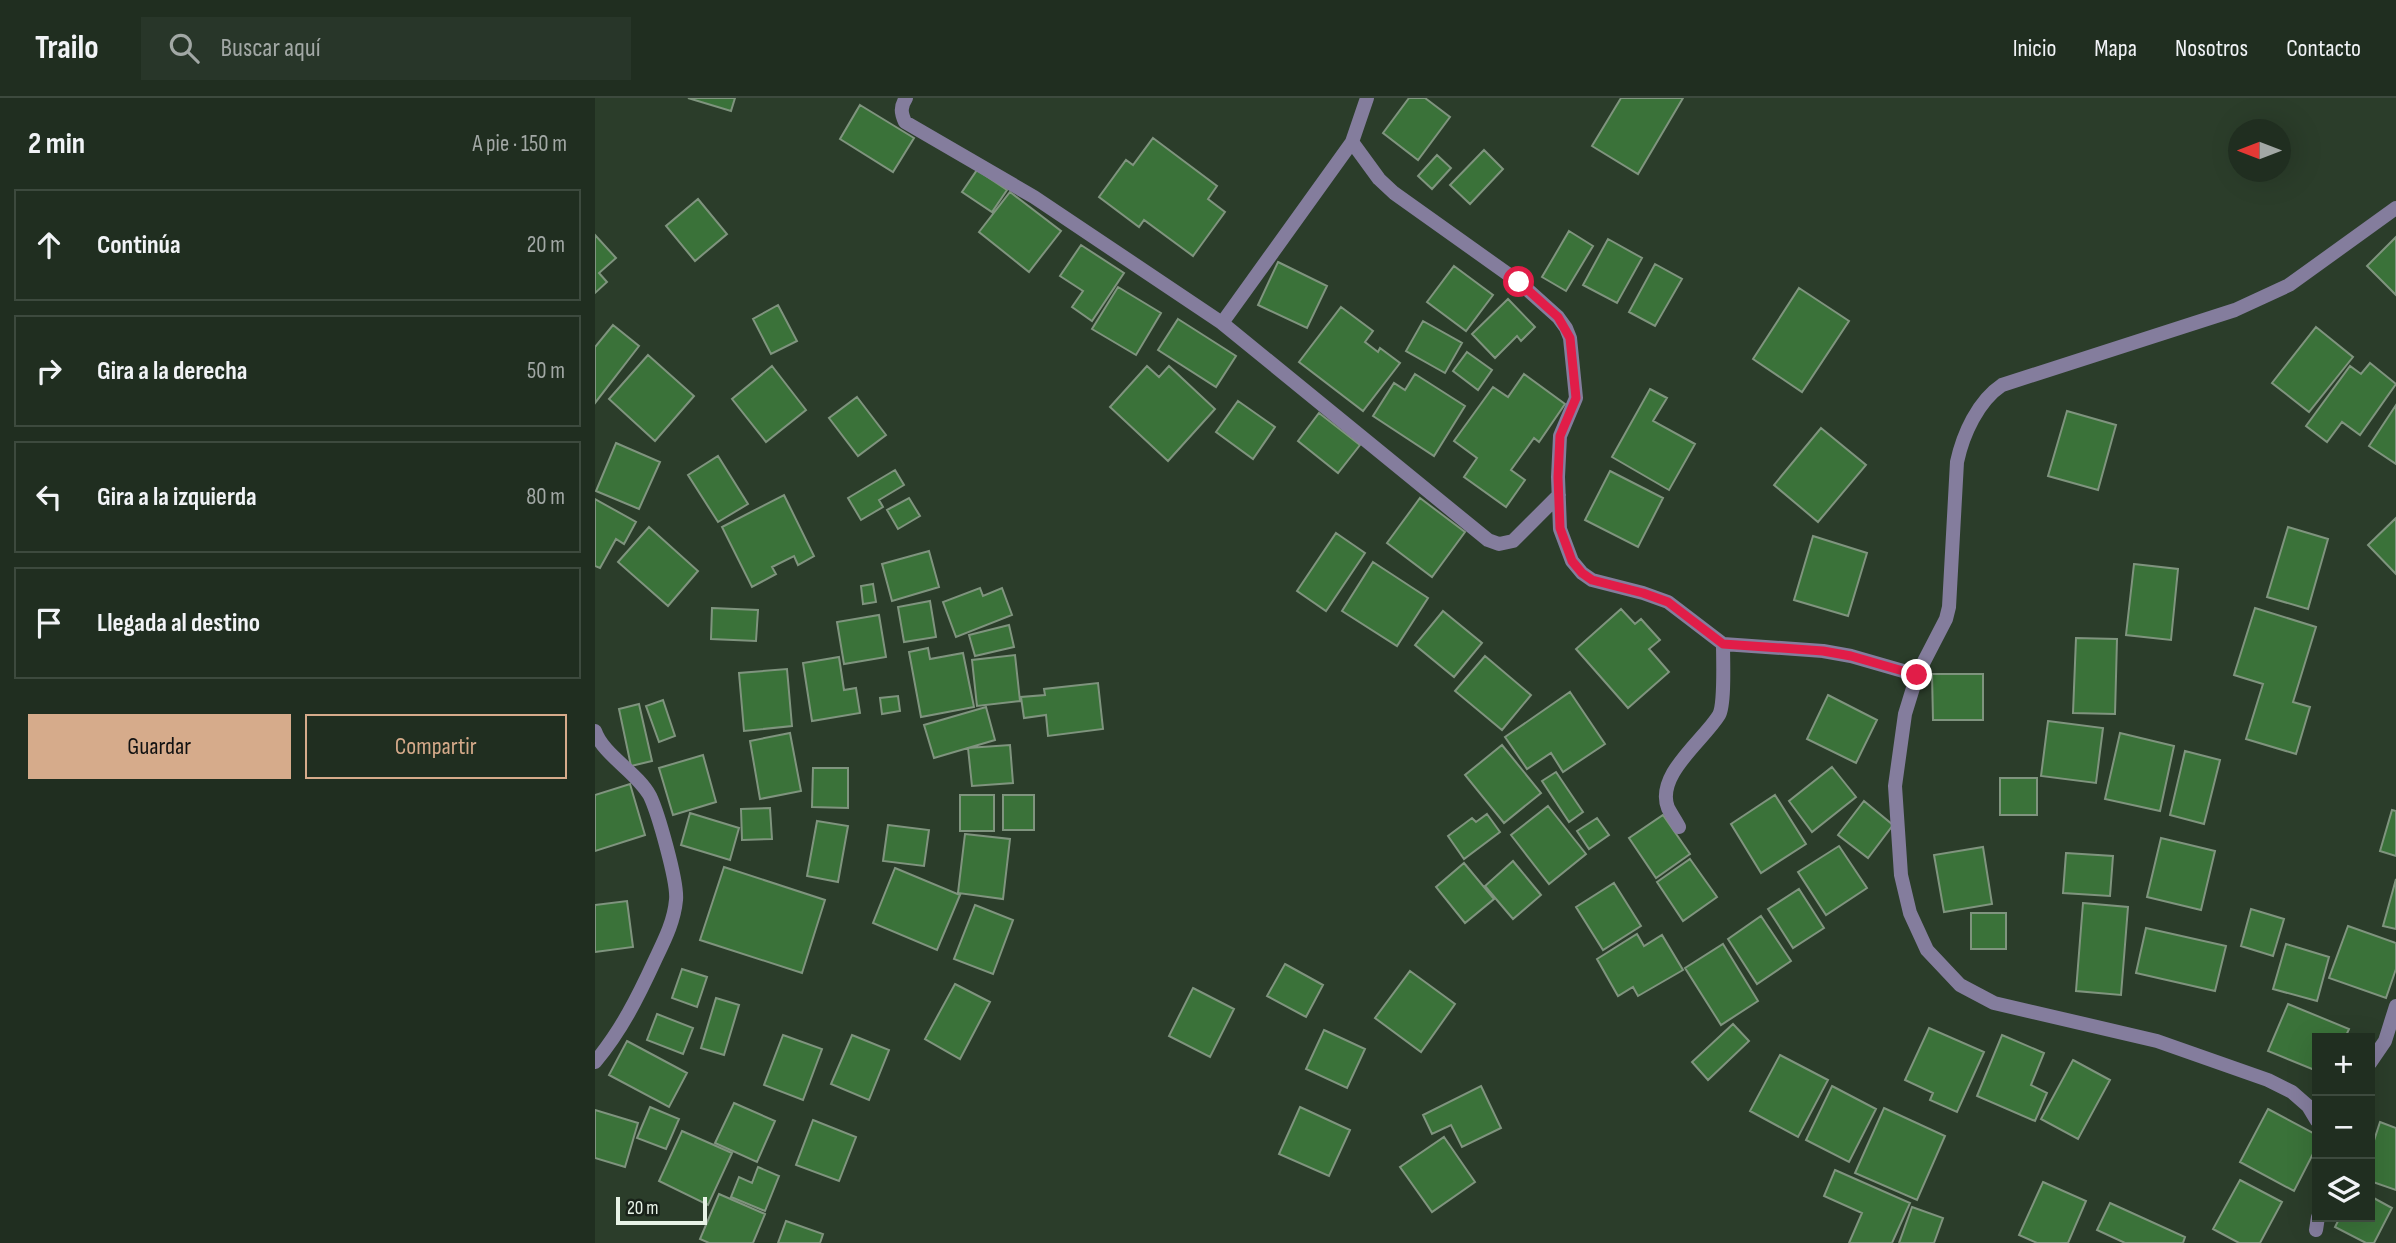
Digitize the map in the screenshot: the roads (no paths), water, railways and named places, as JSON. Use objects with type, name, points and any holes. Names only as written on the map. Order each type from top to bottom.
[{"type":"street","points":[[906,98],[901,114],[905,122],[1034,197],[1222,323],[1488,540],[1499,544],[1513,541],[1559,495]]},
{"type":"street","points":[[1222,323],[1352,142],[1367,98]]},
{"type":"street","points":[[1352,142],[1379,179],[1394,193],[1519,282],[1558,317],[1566,328],[1570,338],[1576,398],[1560,436],[1560,528],[1572,561],[1582,573],[1592,580],[1668,602],[1723,644],[1823,651],[1917,675]]},
{"type":"street","points":[[2312,1113],[2292,1092],[2268,1080],[2157,1041],[1994,1003],[1961,985],[1927,950],[1910,913],[1901,875],[1895,786],[1906,714],[1917,675],[1946,619],[1949,607],[1957,462],[1968,428],[1991,392],[2002,384],[2235,310],[2289,285],[2396,208]]},
{"type":"street","points":[[1679,827],[1667,806],[1669,782],[1687,753],[1720,714],[1723,644]]},
{"type":"street","points":[[595,731],[598,740],[631,772],[650,796],[676,881],[677,898],[669,931],[641,990],[614,1039],[595,1062]]},
{"type":"street","points":[[2375,1056],[2385,1041],[2396,1006]]}]
